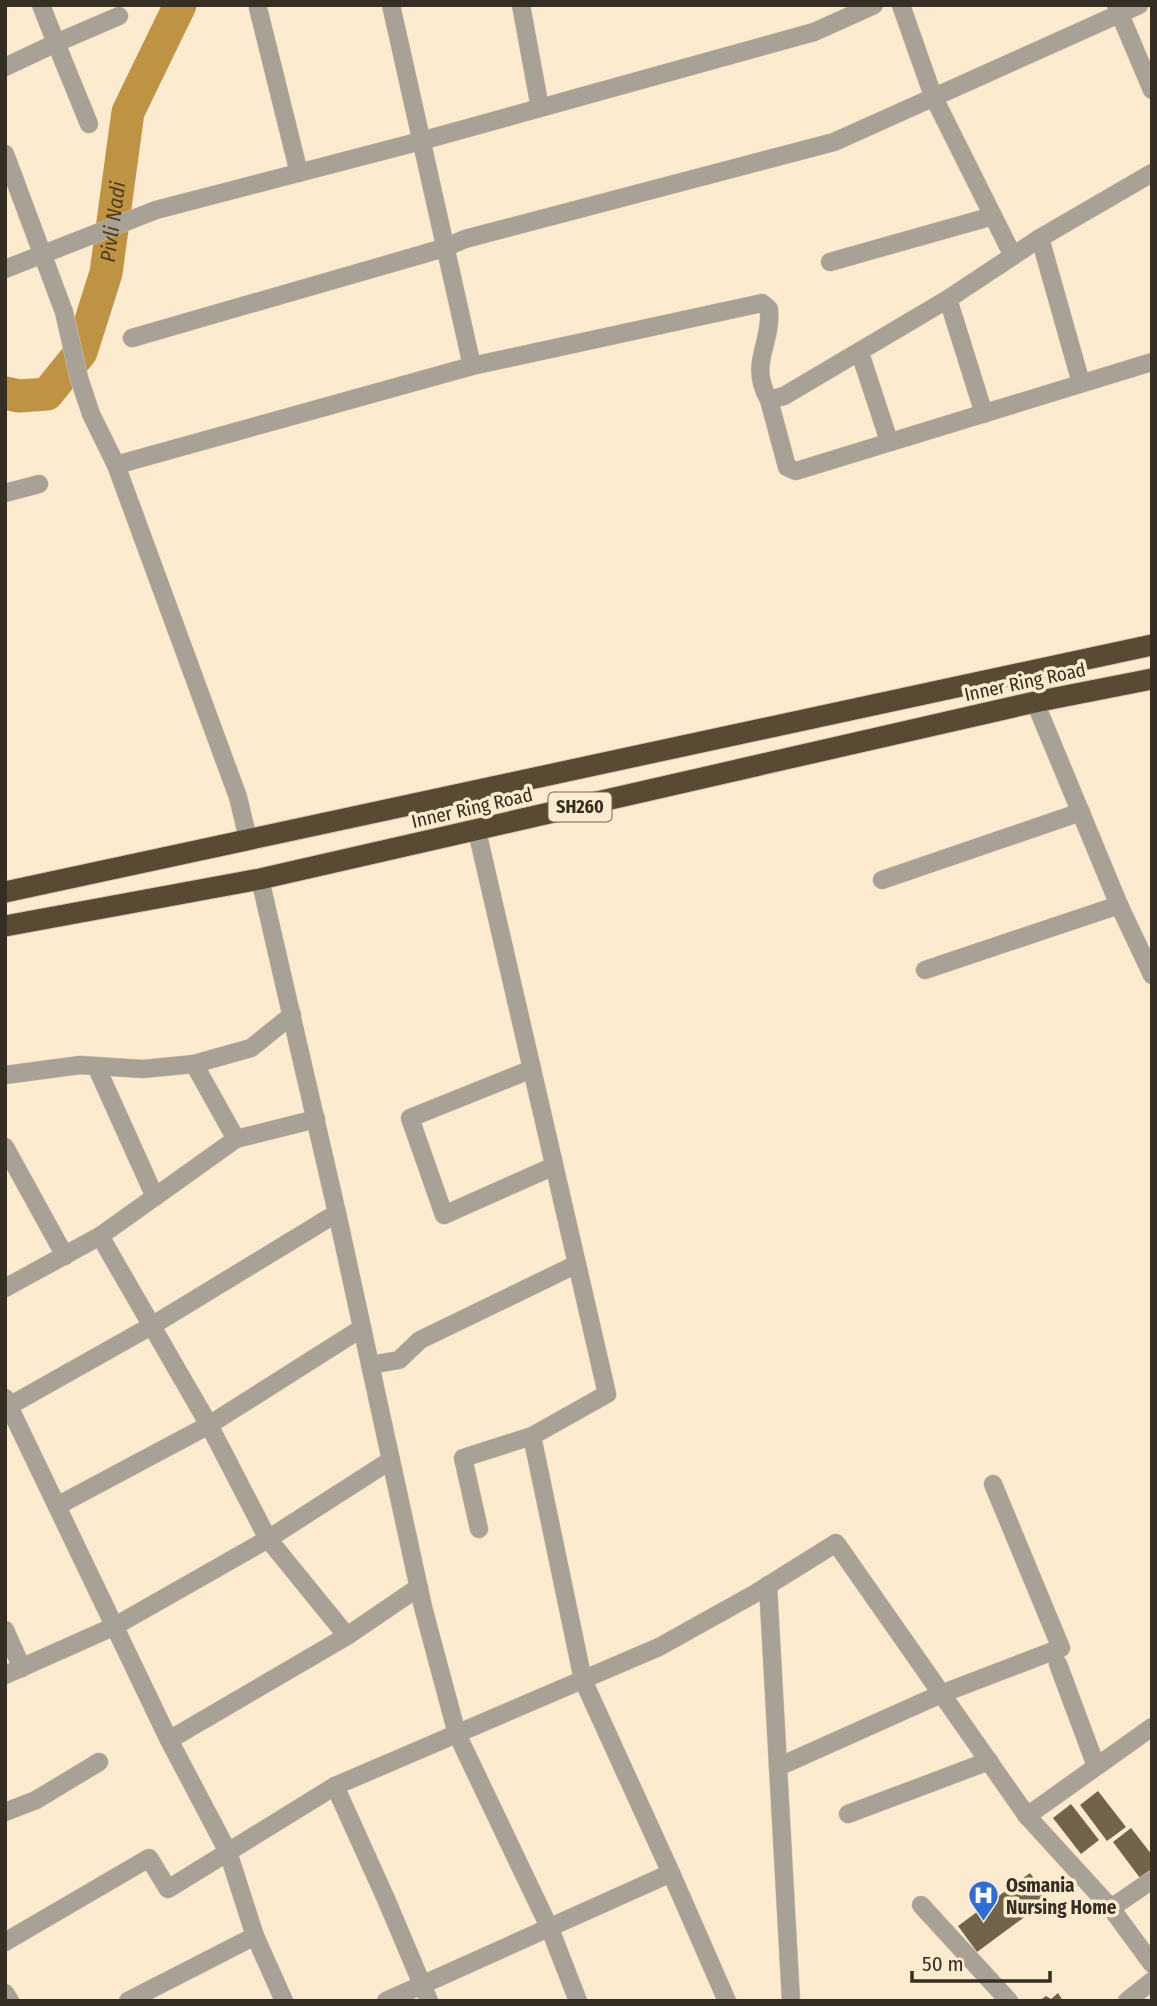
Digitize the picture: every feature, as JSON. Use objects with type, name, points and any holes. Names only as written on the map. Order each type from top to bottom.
[{"type":"highway","name":"Inner Ring Road","points":[[5,892],[1152,645]]},
{"type":"highway","name":"Inner Ring Road","points":[[5,926],[260,879],[1034,702],[1152,679]]},
{"type":"street","points":[[41,5],[89,124]]},
{"type":"street","points":[[391,5],[471,366]]},
{"type":"street","points":[[521,5],[540,108]]},
{"type":"street","points":[[5,269],[156,210],[421,141],[814,32],[874,5]]},
{"type":"street","points":[[901,5],[933,96],[1013,256]]},
{"type":"street","points":[[132,338],[466,239],[834,142],[1118,9],[1139,5]]},
{"type":"street","points":[[258,8],[299,173]]},
{"type":"street","points":[[1118,9],[1152,90]]},
{"type":"street","points":[[5,67],[119,16]]},
{"type":"street","points":[[5,154],[64,312],[79,378],[91,414],[116,465],[238,797],[248,839]]},
{"type":"street","points":[[769,400],[784,396],[860,353],[1041,238],[1152,173]]},
{"type":"street","points":[[830,262],[993,216]]},
{"type":"street","points":[[1041,238],[1081,383]]},
{"type":"street","points":[[948,299],[984,414]]},
{"type":"street","points":[[116,465],[471,366],[762,303],[769,309],[770,320],[759,372],[761,386],[769,400],[787,467],[796,471],[1152,362]]},
{"type":"street","points":[[860,353],[889,442]]},
{"type":"street","points":[[5,493],[39,484]]},
{"type":"street","points":[[1034,702],[1119,905],[1152,975]]},
{"type":"street","points":[[882,880],[1080,812]]},
{"type":"street","points":[[477,831],[607,1394],[532,1436],[463,1458],[479,1529]]},
{"type":"street","points":[[260,879],[419,1587],[457,1734],[550,1929],[578,2001]]},
{"type":"street","points":[[926,970],[1119,905]]},
{"type":"street","points":[[5,1075],[80,1065],[143,1069],[194,1064],[251,1048],[292,1015]]},
{"type":"street","points":[[194,1064],[236,1139]]},
{"type":"street","points":[[96,1066],[155,1197]]},
{"type":"street","points":[[532,1069],[410,1118],[444,1215],[554,1166]]},
{"type":"street","points":[[5,1288],[100,1236],[236,1139],[316,1119]]},
{"type":"street","points":[[5,1146],[65,1256]]},
{"type":"street","points":[[284,2001],[255,1936],[228,1852],[169,1740],[7,1402],[153,1325],[337,1213]]},
{"type":"street","points":[[100,1236],[209,1425],[268,1539],[346,1636]]},
{"type":"street","points":[[370,1365],[399,1360],[420,1340],[577,1264]]},
{"type":"street","points":[[57,1506],[209,1425],[362,1328]]},
{"type":"street","points":[[532,1436],[583,1680],[727,2001]]},
{"type":"street","points":[[5,1675],[116,1626],[268,1539],[391,1460]]},
{"type":"street","points":[[778,1767],[941,1693],[1061,1648],[993,1483]]},
{"type":"street","points":[[5,1942],[149,1858],[168,1889],[335,1786],[659,1647],[836,1543],[1027,1816],[1111,1909],[1152,1964]]},
{"type":"street","points":[[768,1585],[791,2001]]},
{"type":"street","points":[[169,1740],[346,1636],[419,1587]]},
{"type":"street","points":[[5,1630],[22,1668]]},
{"type":"street","points":[[1058,1664],[1097,1766]]},
{"type":"street","points":[[1027,1816],[1152,1727]]},
{"type":"street","points":[[848,1814],[989,1761]]},
{"type":"street","points":[[5,1812],[36,1800],[99,1762]]},
{"type":"street","points":[[335,1786],[426,1993]]},
{"type":"street","points":[[386,2001],[426,1993],[550,1929],[671,1873]]},
{"type":"street","points":[[1111,1909],[1152,1880]]},
{"type":"street","points":[[921,1905],[1009,2001]]},
{"type":"street","points":[[128,2001],[255,1936]]},
{"type":"street","points":[[1127,2001],[1152,1981]]},
{"type":"street","points":[[5,1993],[9,2001]]},
{"type":"building","points":[[1098,1791],[1126,1827],[1107,1841],[1080,1805]]},
{"type":"building","points":[[1071,1804],[1099,1840],[1081,1854],[1053,1818]]},
{"type":"building","points":[[1131,1828],[1152,1855],[1152,1869],[1140,1878],[1113,1842]]},
{"type":"building","points":[[1030,1873],[1049,1899],[977,1952],[958,1926]]},
{"type":"building","points":[[1058,1993],[1063,2001],[1039,2001],[1046,1996],[1051,1999]]},
{"type":"waterway","name":"Pivli Nadi","points":[[5,393],[19,396],[47,394],[81,352],[106,273],[128,112],[180,5]]},
{"type":"place","name":"Osmania Nursing Home","points":[[983,1923]]}]
